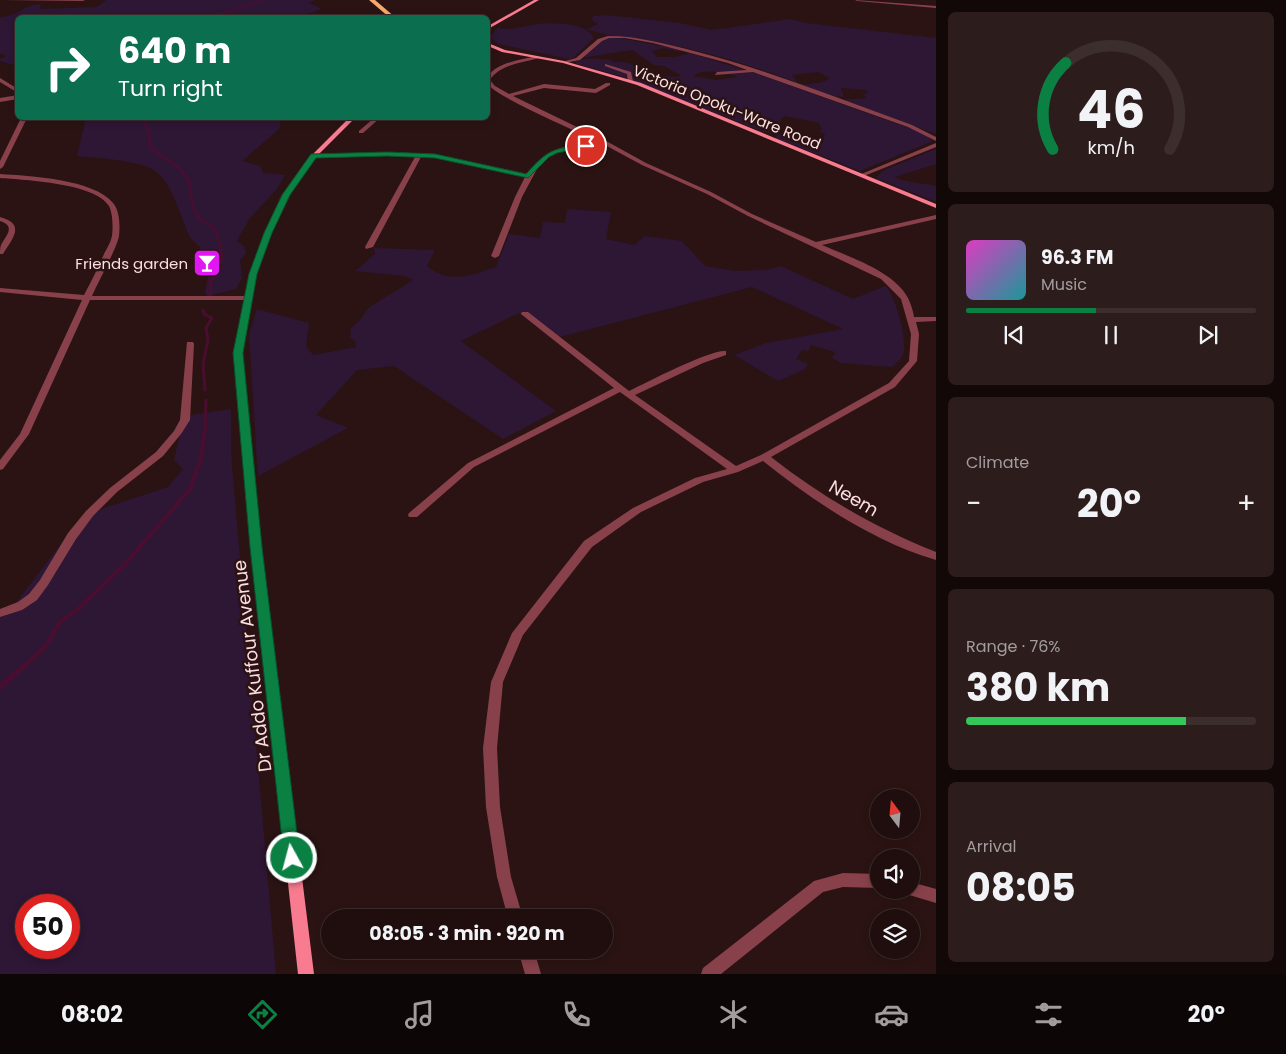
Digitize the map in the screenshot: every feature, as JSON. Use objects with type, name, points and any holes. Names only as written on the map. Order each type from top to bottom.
[{"type":"main road","points":[[490,27],[537,0]]},
{"type":"main road","points":[[370,2],[380,15]]},
{"type":"main road","points":[[370,2],[390,15]]},
{"type":"main road","points":[[490,45],[504,51]]},
{"type":"main road","points":[[490,50],[504,51]]},
{"type":"main road","name":"Victoria Opoku-Ware Road","points":[[504,51],[564,62],[630,81],[936,206]]},
{"type":"main road","name":"Dr Addo Kuffour Avenue","points":[[306,974],[256,547],[238,353],[253,274],[268,233],[286,195],[314,156],[350,120]]},
{"type":"street","points":[[4,0],[83,0]]},
{"type":"street","points":[[857,0],[936,7]]},
{"type":"street","points":[[564,62],[578,58],[600,40],[617,36],[692,51],[755,70],[918,129],[936,139]]},
{"type":"street","points":[[490,74],[496,70],[537,58]]},
{"type":"street","points":[[607,65],[629,73],[630,81]]},
{"type":"street","points":[[717,74],[755,70]]},
{"type":"street","points":[[0,80],[15,90]]},
{"type":"street","points":[[490,82],[508,96],[750,215],[884,277],[898,289],[905,300],[915,334],[913,361],[892,385],[764,457],[735,470],[699,480],[637,510],[588,544],[518,633],[497,682],[490,748],[493,807],[504,877],[513,909]]},
{"type":"street","points":[[508,96],[544,86],[596,91],[608,84]]},
{"type":"street","points":[[0,100],[15,98]]},
{"type":"street","points":[[0,167],[23,120]]},
{"type":"street","points":[[361,132],[375,120]]},
{"type":"street","points":[[495,256],[528,176],[546,156],[555,151],[606,143]]},
{"type":"street","points":[[862,175],[936,144]]},
{"type":"street","points":[[314,156],[435,156],[528,176]]},
{"type":"street","points":[[369,247],[419,156]]},
{"type":"street","points":[[0,176],[61,183],[94,191],[110,203],[115,216],[115,238],[24,434],[0,467]]},
{"type":"street","points":[[816,244],[936,216]]},
{"type":"street","points":[[0,219],[7,221],[12,227],[12,234],[0,252]]},
{"type":"street","points":[[0,290],[87,298],[248,298]]},
{"type":"street","points":[[525,314],[620,388],[735,470]]},
{"type":"street","points":[[911,320],[936,319]]},
{"type":"street","points":[[0,613],[27,602],[40,590],[65,546],[84,519],[103,499],[159,454],[181,429],[185,420],[190,344]]},
{"type":"street","points":[[629,394],[700,361],[723,353]]},
{"type":"street","points":[[413,515],[471,465],[620,388]]},
{"type":"street","name":"Neem","points":[[764,457],[796,482],[846,514],[908,546],[936,556]]},
{"type":"street","points":[[709,974],[819,886],[843,880],[870,881]]},
{"type":"street","points":[[920,892],[936,896]]},
{"type":"street","points":[[529,959],[533,974]]},
{"type":"shaded area","points":[[106,0],[315,0],[309,3],[322,9],[305,15],[15,15],[15,65],[0,61],[0,59],[6,56],[0,53],[0,17],[41,4],[39,9],[97,7]]},
{"type":"shaded area","points":[[606,15],[680,23],[712,30],[790,19],[806,23],[936,38],[936,134],[840,100],[867,98],[862,94],[868,94],[866,90],[841,88],[844,97],[831,96],[802,85],[823,82],[830,78],[818,72],[792,75],[798,83],[714,55],[587,29],[598,24],[592,20],[593,16]]},
{"type":"shaded area","points":[[544,23],[579,26],[594,38],[574,57],[569,59],[498,44],[490,37],[497,28],[511,29]]},
{"type":"shaded area","points":[[607,38],[620,38],[682,50],[679,52],[664,48],[652,51],[657,57],[675,57],[690,53],[745,70],[726,73],[710,71],[693,76],[715,80],[737,77],[732,74],[752,72],[923,133],[933,141],[860,171],[775,138],[778,134],[784,134],[818,140],[823,138],[825,134],[819,131],[822,129],[819,123],[785,116],[781,118],[779,125],[781,129],[764,132],[627,78],[574,63],[587,59],[612,60],[612,62],[629,63],[637,70],[639,75],[679,77],[680,75],[664,66],[654,65],[632,50],[581,58]]},
{"type":"shaded area","points":[[86,120],[281,120],[279,129],[242,161],[261,166],[263,173],[285,175],[277,189],[250,218],[237,241],[244,246],[246,253],[240,261],[242,278],[236,289],[207,296],[205,293],[211,258],[199,256],[200,247],[190,236],[172,193],[159,174],[152,169],[132,163],[77,156]]},
{"type":"shaded area","points":[[936,149],[936,164],[895,177],[905,181],[936,186],[936,202],[876,178],[884,170]]},
{"type":"shaded area","points":[[567,209],[611,212],[606,239],[634,245],[645,236],[682,241],[705,266],[736,271],[766,270],[781,266],[853,299],[885,286],[893,299],[900,319],[904,340],[903,355],[892,367],[841,363],[832,358],[835,352],[811,345],[808,351],[802,350],[796,359],[808,364],[805,369],[778,381],[734,355],[766,343],[843,329],[752,287],[552,339],[519,313],[461,341],[556,411],[503,439],[394,366],[357,370],[316,415],[348,428],[258,476],[249,334],[257,309],[309,323],[306,346],[313,355],[356,347],[355,341],[350,338],[351,328],[361,319],[368,308],[413,280],[405,276],[355,271],[375,254],[374,248],[435,250],[427,266],[444,275],[461,277],[496,267],[509,234],[540,238],[543,222],[565,223]]},
{"type":"shaded area","points":[[231,409],[231,454],[276,974],[0,974],[0,612],[11,609],[65,539],[101,509],[168,487],[183,469],[174,460],[184,416]]},
{"type":"waterway","points":[[217,15],[263,0]]},
{"type":"waterway","points":[[142,120],[149,131],[150,147],[179,168],[189,180],[193,208],[200,219],[215,229],[220,247]]},
{"type":"waterway","points":[[210,297],[212,278],[221,259],[220,246]]},
{"type":"waterway","points":[[203,310],[204,314],[212,318],[206,328],[208,340],[203,364],[205,390]]},
{"type":"waterway","points":[[205,429],[206,400]]},
{"type":"waterway","points":[[24,666],[45,647],[60,622],[78,609],[126,563],[190,489],[201,458],[205,428]]},
{"type":"waterway","points":[[0,687],[25,665]]},
{"type":"place","name":"Friends garden","points":[[207,263]]},
{"type":"route","points":[[292,858],[256,547],[238,353],[253,274],[268,233],[286,195],[298,175],[314,156],[387,154],[435,156],[528,176],[546,156],[555,151],[586,146]]}]
